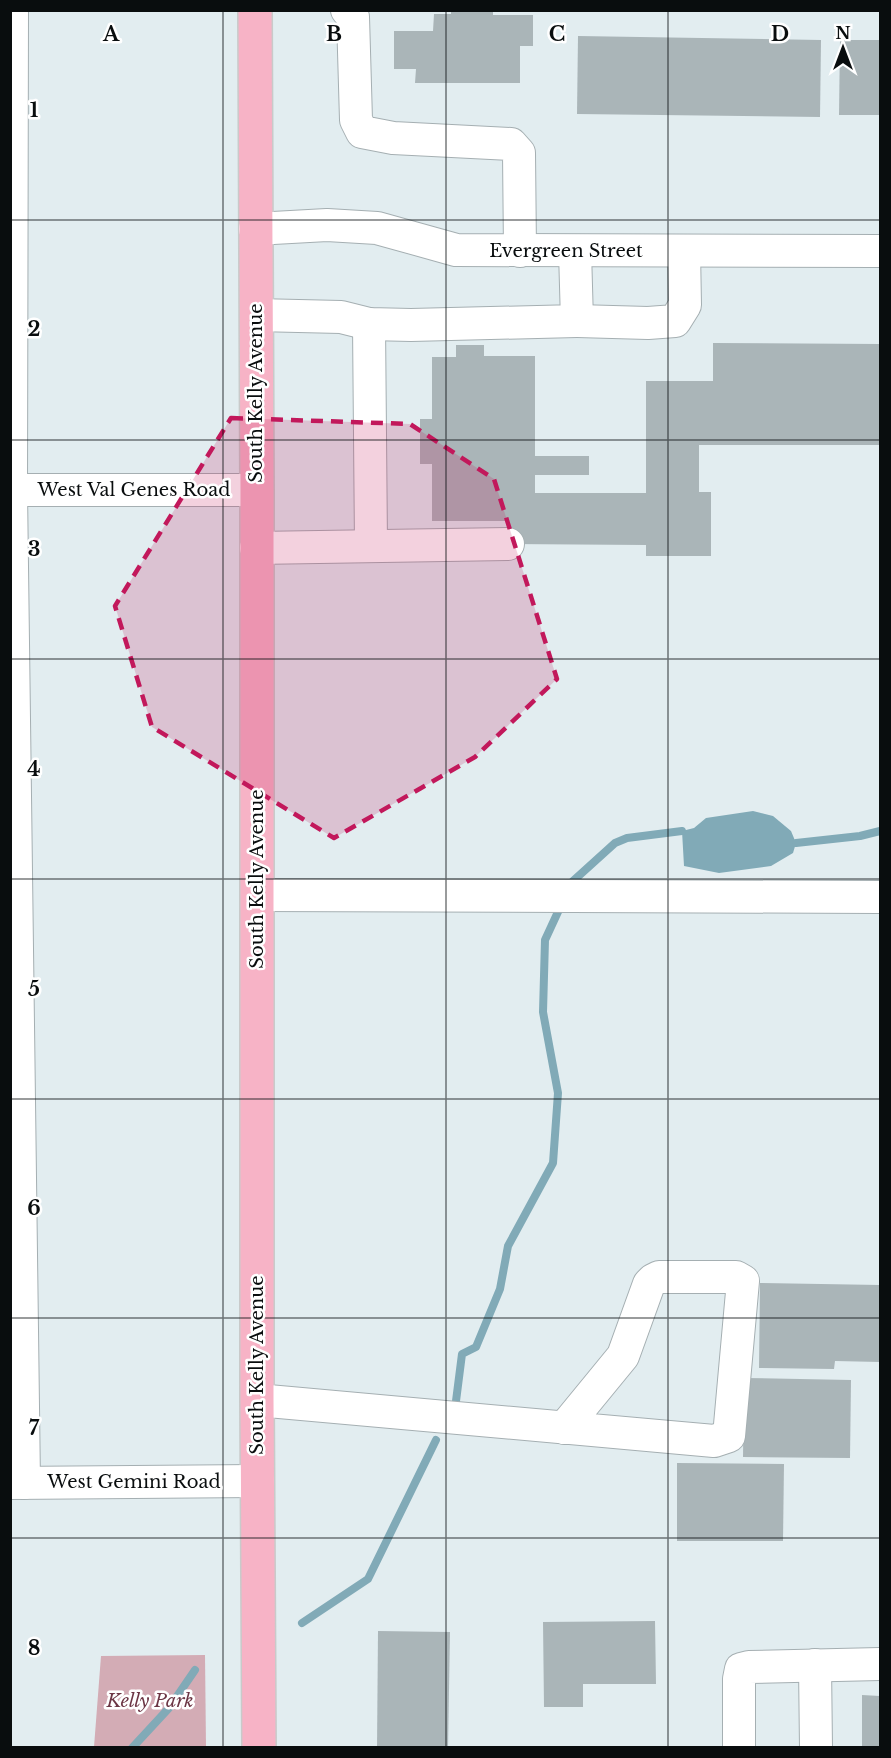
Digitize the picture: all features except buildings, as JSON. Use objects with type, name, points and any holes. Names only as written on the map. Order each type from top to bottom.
[{"type":"main road","name":"South Kelly Avenue","points":[[255,10],[259,1748]]},
{"type":"street","points":[[12,10],[10,490],[17,1483]]},
{"type":"street","points":[[347,10],[353,16],[356,120],[362,132],[393,138],[511,144],[519,153],[520,251]]},
{"type":"street","name":"Evergreen Street","points":[[255,229],[327,225],[377,228],[456,250],[880,251]]},
{"type":"street","points":[[575,251],[577,321]]},
{"type":"street","points":[[256,315],[341,317],[369,324],[411,326],[577,321],[648,323],[675,321],[685,305],[684,251]]},
{"type":"street","points":[[369,324],[371,545]]},
{"type":"street","name":"West Val Genes Road","points":[[10,490],[257,490]]},
{"type":"street","points":[[256,548],[508,544]]},
{"type":"street","points":[[257,895],[880,897]]},
{"type":"street","points":[[257,1400],[564,1428],[714,1441],[729,1436],[743,1281],[736,1277],[659,1277],[653,1280],[649,1284],[623,1356],[564,1428]]},
{"type":"street","name":"West Gemini Road","points":[[17,1483],[258,1481]]},
{"type":"street","points":[[739,1748],[741,1669],[880,1664]]},
{"type":"street","points":[[815,1665],[816,1748]]},
{"type":"highlighted area","points":[[231,418],[410,424],[494,479],[557,679],[475,757],[334,838],[152,727],[115,606]]},
{"type":"green space","name":"Kelly Park","points":[[205,1655],[206,1747],[94,1747],[101,1656]]},
{"type":"water","points":[[753,811],[773,816],[791,831],[796,843],[793,853],[771,866],[719,873],[684,866],[682,831],[694,828],[706,818]]},
{"type":"waterway","points":[[569,890],[573,881],[615,843],[627,838],[682,831]]},
{"type":"waterway","points":[[796,843],[860,836],[880,831]]},
{"type":"waterway","points":[[456,1401],[462,1354],[476,1347],[500,1289],[508,1246],[553,1163],[558,1093],[543,1012],[545,940],[563,901]]},
{"type":"waterway","points":[[302,1623],[368,1579],[436,1440]]},
{"type":"waterway","points":[[132,1748],[169,1708],[195,1670]]}]
